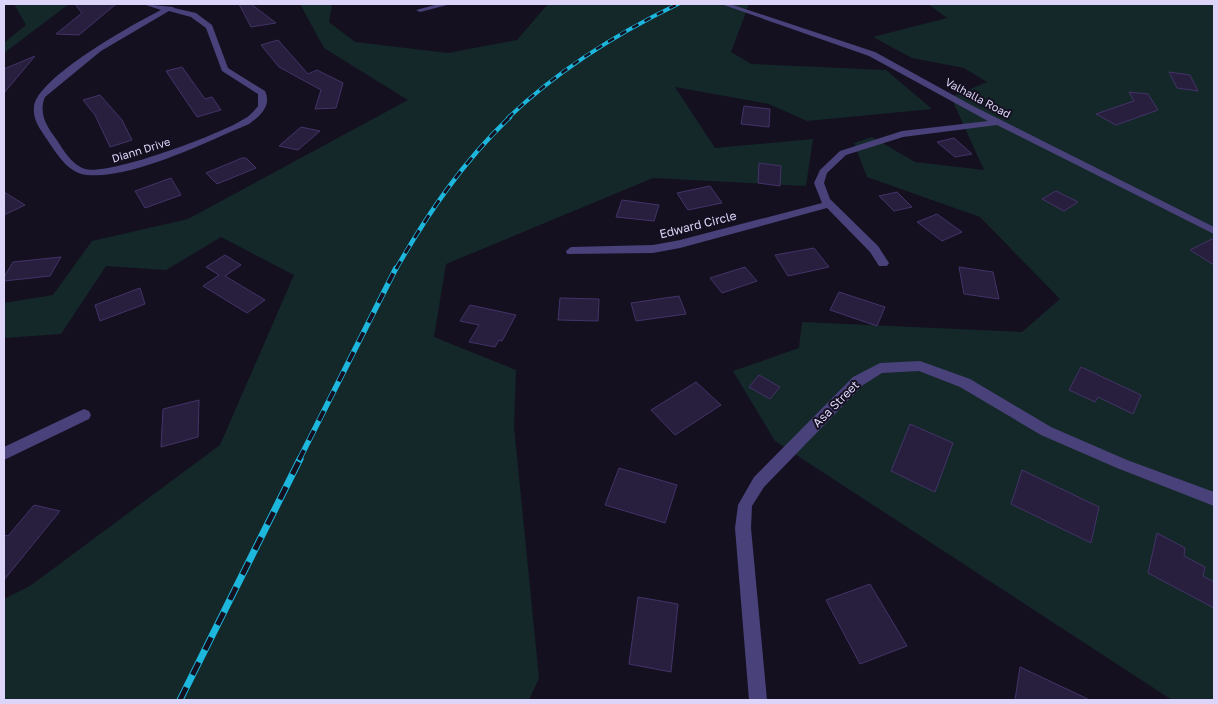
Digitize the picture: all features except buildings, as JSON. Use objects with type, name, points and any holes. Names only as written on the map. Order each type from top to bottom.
[{"type":"street","name":"Diann Drive","points":[[146,4],[168,9],[193,15],[210,27],[225,69],[262,93],[265,100],[264,105],[258,113],[246,122],[166,154],[122,169],[83,172],[67,160],[48,135],[37,116],[39,100],[45,92],[100,48],[140,22],[168,9]]},
{"type":"street","points":[[168,9],[180,4]]},
{"type":"street","points":[[420,10],[448,4]]},
{"type":"street","name":"Valhalla Road","points":[[724,4],[872,54],[998,122],[1214,231]]},
{"type":"street","points":[[883,263],[869,243],[830,204],[820,188],[820,177],[843,153],[902,134],[998,122]]},
{"type":"street","name":"Edward Circle","points":[[570,251],[645,250],[680,244],[830,204]]},
{"type":"street","name":"Asa Street","points":[[758,700],[743,528],[746,505],[759,482],[858,381],[880,368],[920,366],[965,382],[1046,432],[1214,500]]},
{"type":"street","points":[[4,454],[84,415]]},
{"type":"green space","points":[[14,4],[69,4],[4,53],[4,43],[26,25]]},
{"type":"green space","points":[[300,4],[332,4],[329,22],[355,42],[448,53],[517,40],[548,4],[749,4],[731,52],[751,64],[886,70],[932,109],[807,121],[769,104],[675,87],[715,148],[813,139],[806,186],[653,178],[446,264],[434,337],[516,370],[514,427],[539,678],[529,700],[4,700],[4,599],[30,586],[220,445],[294,275],[221,237],[166,270],[106,266],[61,334],[4,338],[4,303],[53,295],[92,241],[188,219],[408,100],[324,48]]},
{"type":"green space","points":[[928,4],[1214,4],[1214,700],[1172,700],[775,441],[733,371],[799,348],[802,322],[1022,332],[1060,299],[980,217],[867,177],[854,143],[872,137],[915,162],[984,170],[951,97],[987,82],[964,68],[912,58],[873,37],[947,18]]},
{"type":"railway","points":[[508,118],[547,84],[588,54],[678,4]]},
{"type":"railway","points":[[396,269],[447,189],[477,152],[510,117]]},
{"type":"railway","points":[[299,460],[396,268]]},
{"type":"railway","points":[[180,700],[300,459]]}]
